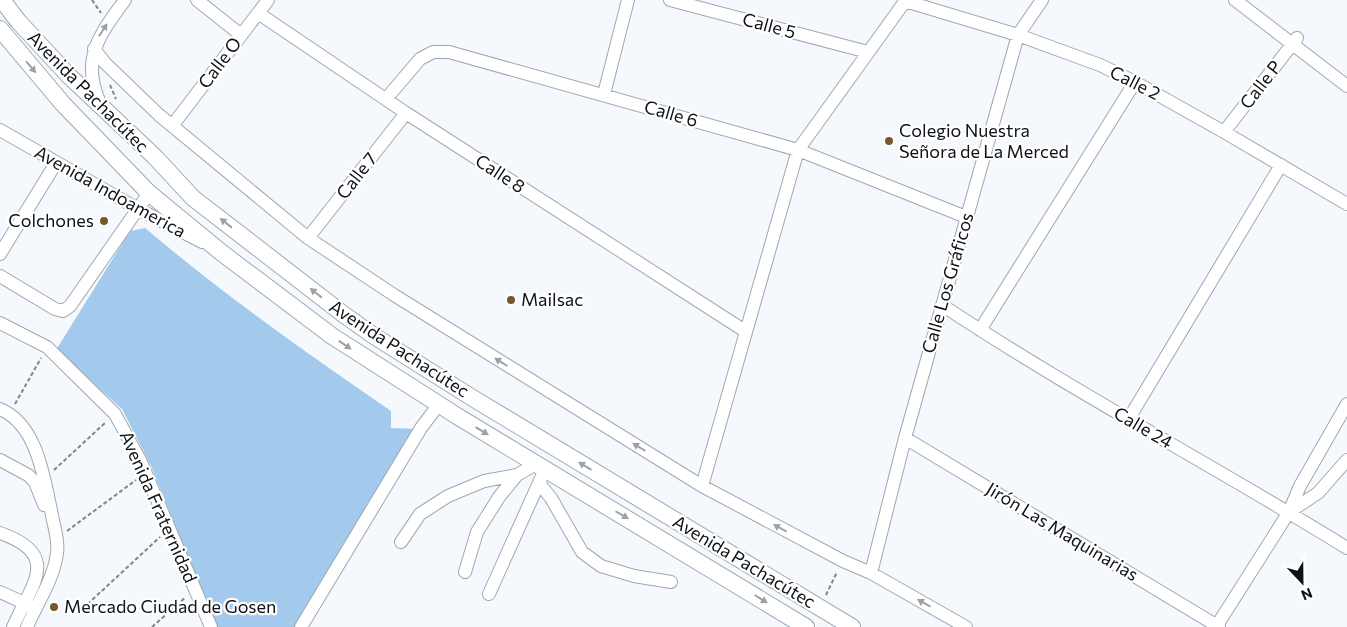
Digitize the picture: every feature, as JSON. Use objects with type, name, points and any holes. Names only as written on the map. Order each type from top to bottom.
[{"type":"main road","name":"Avenida Pachacútec","points":[[2,0],[30,35],[193,198],[374,336],[852,627]]},
{"type":"main road","name":"Avenida Pachacútec","points":[[0,29],[63,104],[149,193],[222,253],[332,336],[439,404],[540,472],[806,627]]},
{"type":"main road","points":[[247,272],[264,253]]},
{"type":"street","points":[[103,110],[93,82],[94,49],[108,24],[125,0]]},
{"type":"street","points":[[197,0],[241,35]]},
{"type":"street","name":"Calle O","points":[[172,126],[268,0]]},
{"type":"street","points":[[604,94],[628,0]]},
{"type":"street","name":"Calle 5","points":[[670,0],[868,52]]},
{"type":"street","name":"Calle Los Gráficos","points":[[871,573],[905,438],[1018,35],[1042,0]]},
{"type":"street","points":[[1235,0],[1347,76]]},
{"type":"street","points":[[1247,0],[1347,86]]},
{"type":"street","points":[[702,486],[798,150],[905,1]]},
{"type":"street","name":"Calle 2","points":[[905,1],[1018,35],[1100,65],[1135,82],[1224,132],[1347,204]]},
{"type":"street","name":"Calle 8","points":[[258,13],[406,113],[745,332]]},
{"type":"street","name":"Calle P","points":[[1224,132],[1295,41]]},
{"type":"street","name":"Avenida Pachacútec","points":[[94,49],[130,88],[172,126],[308,238],[402,300],[702,486],[843,561],[871,573],[966,627]]},
{"type":"street","name":"Calle 6","points":[[386,99],[420,59],[433,52],[449,52],[798,150],[966,217]]},
{"type":"street","points":[[980,330],[1135,82]]},
{"type":"street","name":"Calle 7","points":[[308,238],[406,113]]},
{"type":"street","name":"Avenida Indoamerica","points":[[0,130],[138,209],[222,253]]},
{"type":"street","points":[[0,254],[56,163]]},
{"type":"street","points":[[1128,420],[1281,165]]},
{"type":"street","points":[[2,278],[55,309],[63,311],[70,306],[149,193]]},
{"type":"street","name":"Calle 24","points":[[942,304],[980,330],[1128,420],[1289,512],[1347,548]]},
{"type":"street","name":"Avenida Fraternidad","points":[[0,323],[46,347],[115,414],[146,473],[211,627]]},
{"type":"street","points":[[301,627],[421,428],[439,404]]},
{"type":"street","points":[[1217,627],[1289,512],[1300,486],[1347,404]]},
{"type":"street","points":[[5,411],[23,426],[33,446],[44,479],[53,523]]},
{"type":"street","name":"Jirón Las Maquinarias","points":[[905,438],[1217,627]]},
{"type":"street","points":[[0,460],[28,475],[34,482],[58,538],[55,564],[30,606],[13,627]]},
{"type":"street","points":[[1289,512],[1318,493],[1347,460]]},
{"type":"street","points":[[401,542],[420,514],[448,496],[484,481],[540,472]]},
{"type":"street","points":[[540,472],[551,498],[582,552],[601,566],[634,576],[671,582]]},
{"type":"street","points":[[489,594],[540,472]]},
{"type":"street","points":[[464,572],[477,532],[499,497],[517,475]]},
{"type":"street","points":[[0,533],[17,539],[32,550],[38,565],[27,627]]},
{"type":"street","points":[[0,592],[30,606]]},
{"type":"path","points":[[92,0],[108,24]]},
{"type":"path","points":[[5,411],[46,347]]},
{"type":"path","points":[[44,479],[115,414]]},
{"type":"path","points":[[58,538],[146,473]]},
{"type":"path","points":[[78,613],[169,528]]},
{"type":"path","points":[[824,599],[843,561]]},
{"type":"path","points":[[152,627],[195,588]]},
{"type":"shaded area","points":[[145,228],[265,322],[391,411],[391,428],[418,429],[306,627],[216,627],[151,466],[122,409],[56,350],[130,231]]},
{"type":"place","name":"Colegio Nuestra Señora de La Merced","points":[[889,141]]},
{"type":"place","name":"Colchones","points":[[104,221]]},
{"type":"place","name":"Mailsac","points":[[511,300]]},
{"type":"place","name":"Mercado Ciudad de Gosen","points":[[54,607]]}]
